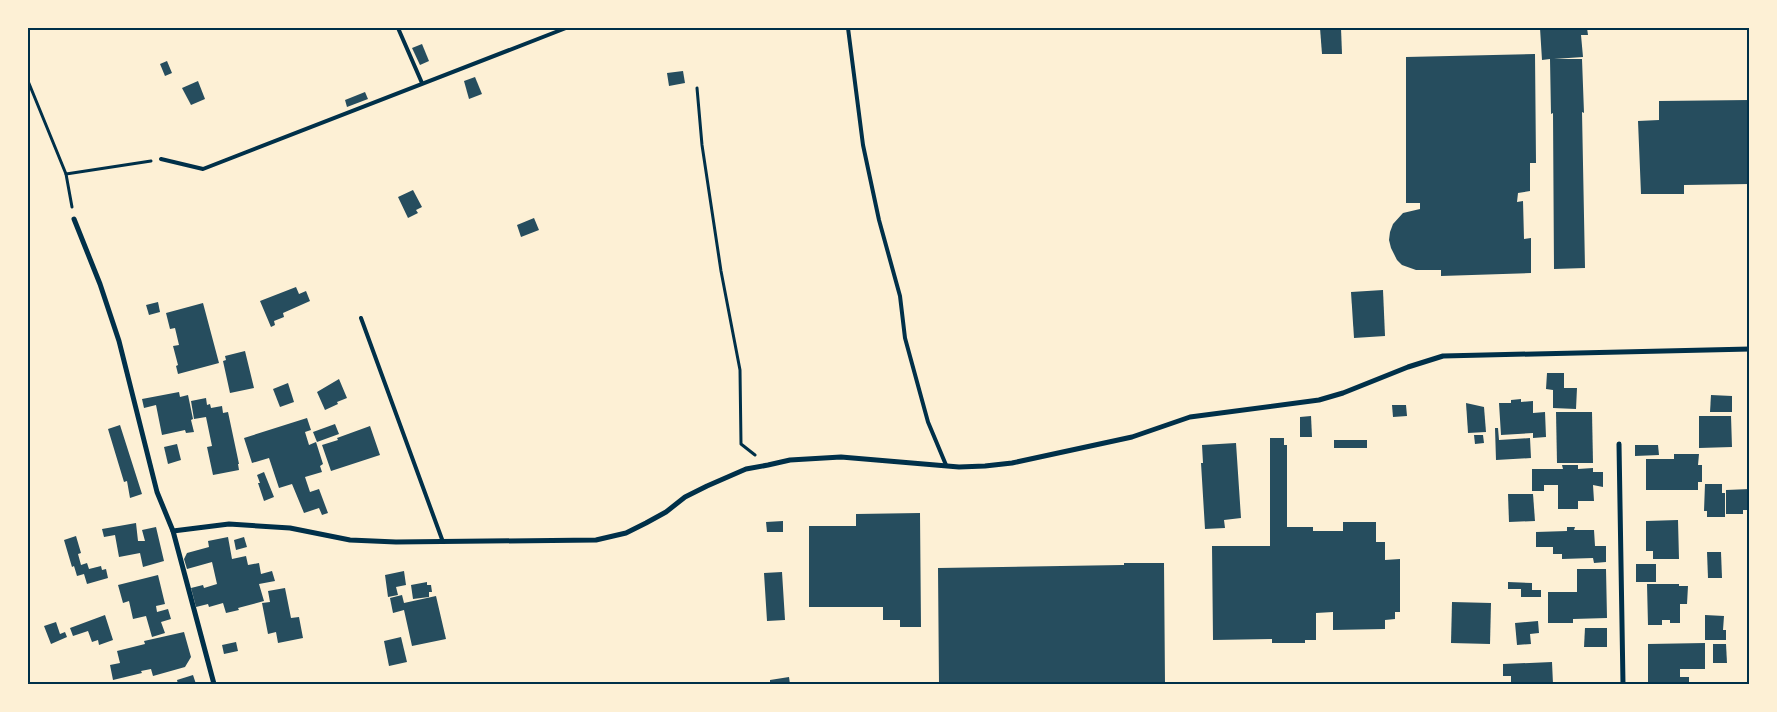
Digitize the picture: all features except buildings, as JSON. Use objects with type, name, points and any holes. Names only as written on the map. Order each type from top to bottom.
[{"type":"street","points":[[74,219],[100,284],[119,340],[157,492],[173,530],[214,684]]},
{"type":"street","points":[[173,530],[229,524],[290,528],[350,540],[443,542],[596,540],[626,533],[666,512],[685,497],[746,469],[790,460],[841,457],[946,465],[985,466],[1012,463],[1132,436],[1190,417],[1319,400],[1442,356],[1750,349]]},
{"type":"street","points":[[1620,444],[1623,684]]},
{"type":"lane","points":[[398,28],[422,83]]},
{"type":"lane","points":[[161,159],[202,168],[566,28]]},
{"type":"lane","points":[[848,28],[867,163],[879,220],[900,296],[905,338],[928,422],[946,465]]},
{"type":"lane","points":[[361,318],[443,542]]},
{"type":"path","points":[[28,81],[66,174],[74,219]]},
{"type":"path","points":[[697,88],[702,145],[721,271],[740,370],[741,444],[768,465]]},
{"type":"path","points":[[66,174],[161,159]]}]
